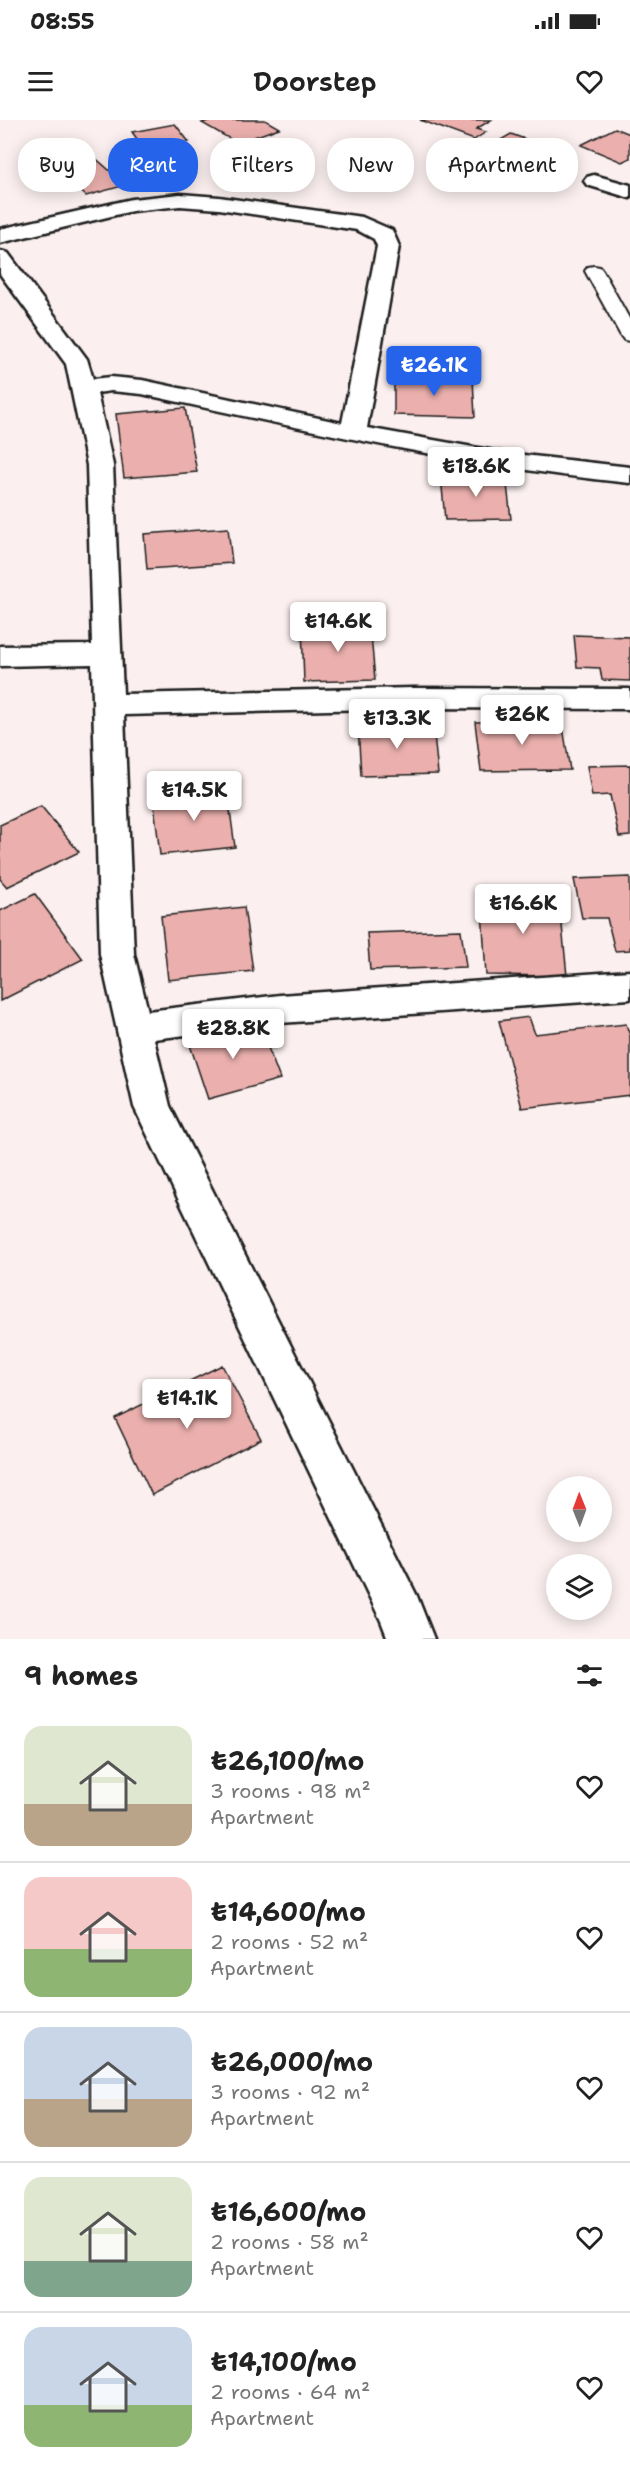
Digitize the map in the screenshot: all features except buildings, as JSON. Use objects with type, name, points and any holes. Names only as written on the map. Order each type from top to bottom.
[{"type":"street","points":[[594,181],[630,192]]},
{"type":"street","points":[[0,236],[132,205],[180,200],[219,202],[353,222],[378,231],[384,235],[388,246],[353,433]]},
{"type":"street","points":[[0,258],[10,287],[78,364],[100,465],[117,954],[152,1107],[401,1612],[411,1639]]},
{"type":"street","points":[[83,387],[111,384],[142,387],[470,456],[630,475]]},
{"type":"street","points":[[0,656],[107,654]]},
{"type":"street","points":[[108,705],[414,698],[630,699]]},
{"type":"street","points":[[134,1027],[280,1009],[630,985]]},
{"type":"lane","points":[[594,271],[630,336]]}]
